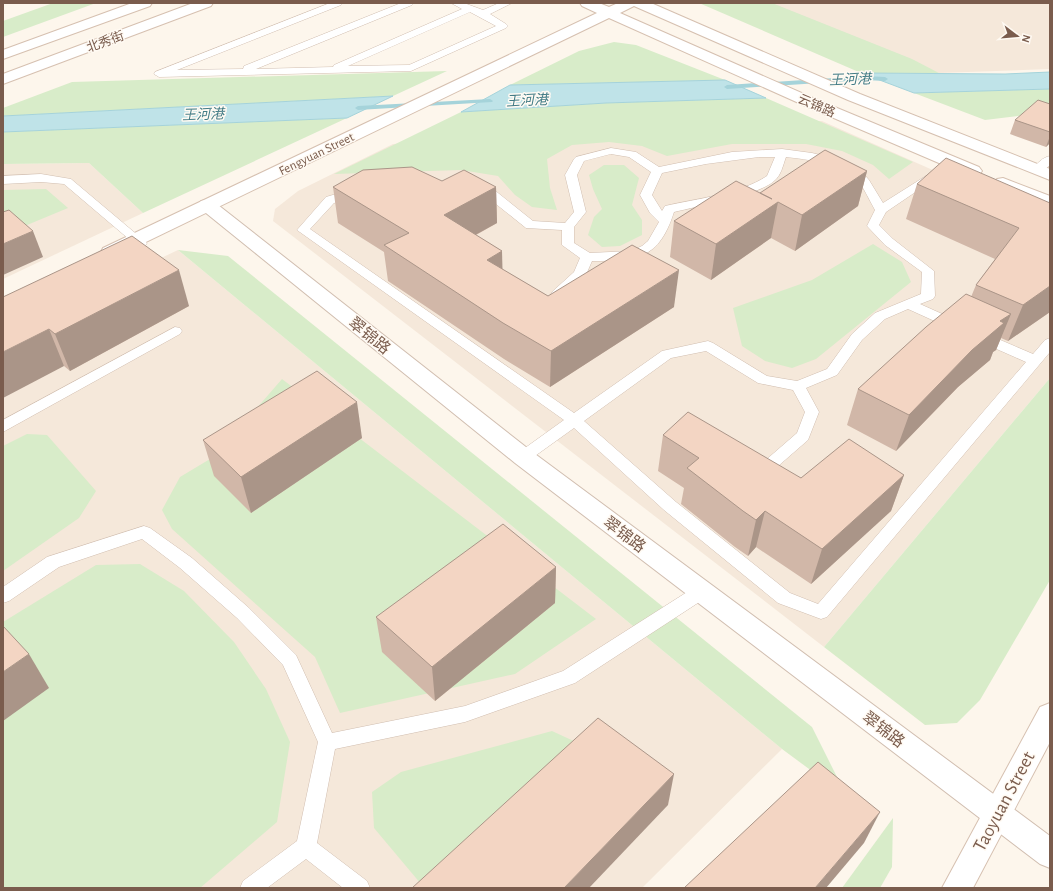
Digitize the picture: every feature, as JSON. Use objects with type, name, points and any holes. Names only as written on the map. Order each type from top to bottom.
[{"type":"street","name":"北秀街","points":[[3,56],[145,3]]},
{"type":"street","name":"北秀街","points":[[3,79],[206,3]]},
{"type":"street","name":"云锦路","points":[[587,3],[807,101],[1050,202]]},
{"type":"street","name":"Fengyuan Street","points":[[94,260],[139,241],[207,205],[630,3]]},
{"type":"street","name":"云锦路","points":[[639,3],[854,97],[1044,172]]},
{"type":"street","name":"翠锦路","points":[[207,205],[523,457],[1050,854]]},
{"type":"street","name":"Taoyuan Street","points":[[957,888],[1050,715]]},
{"type":"lane","points":[[338,3],[159,74],[411,68],[503,26],[483,14],[456,3]]},
{"type":"lane","points":[[239,72],[409,3]]},
{"type":"lane","points":[[483,14],[507,3]]},
{"type":"lane","points":[[331,70],[470,9]]},
{"type":"lane","points":[[782,152],[770,178],[758,185],[708,200],[669,209],[666,221],[658,237],[646,250],[623,257],[587,257],[568,245],[568,227],[580,212],[571,175],[580,159],[610,151],[632,154],[657,171],[691,163],[782,152],[802,154],[831,161],[860,175],[881,210]]},
{"type":"lane","points":[[1044,172],[1050,159]]},
{"type":"lane","points":[[523,457],[667,354],[708,346],[764,380],[798,386],[832,372],[856,337],[880,316],[928,296],[928,271],[889,242],[873,226],[881,210],[954,163]]},
{"type":"lane","points":[[657,171],[646,195],[654,210],[666,221]]},
{"type":"lane","points":[[3,180],[41,178],[67,181],[139,241]]},
{"type":"lane","points":[[928,179],[943,186]]},
{"type":"lane","points":[[468,188],[484,188],[530,225],[568,227]]},
{"type":"lane","points":[[365,189],[330,200],[303,230],[574,420],[670,506],[784,598],[821,612],[1050,343]]},
{"type":"lane","points":[[549,298],[561,293],[580,274],[587,257]]},
{"type":"lane","points":[[907,304],[1035,360]]},
{"type":"lane","points":[[3,426],[175,331]]},
{"type":"lane","points":[[772,463],[803,436],[812,412],[798,386]]},
{"type":"lane","points":[[3,596],[53,562],[144,532],[192,568],[243,613],[290,660],[326,742],[306,848],[250,888]]},
{"type":"lane","points":[[326,742],[465,714],[569,677],[702,592]]},
{"type":"lane","points":[[306,848],[360,888]]},
{"type":"shaded area","points":[[740,3],[1050,3],[1050,69],[939,73]]},
{"type":"shaded area","points":[[822,121],[1050,222],[1050,378],[824,647],[273,221],[275,209],[298,191],[393,144]]},
{"type":"shaded area","points":[[89,163],[143,213],[3,279],[3,164]]},
{"type":"shaded area","points":[[178,250],[782,749],[642,888],[3,888],[3,333]]},
{"type":"green space","points":[[53,3],[96,3],[3,37],[3,21]]},
{"type":"green space","points":[[699,3],[772,3],[912,59],[939,73],[861,73]]},
{"type":"green space","points":[[614,42],[636,45],[725,80],[510,85],[579,51]]},
{"type":"green space","points":[[447,71],[393,96],[3,116],[3,108],[72,82]]},
{"type":"green space","points":[[1050,89],[1050,112],[985,120],[914,93]]},
{"type":"green space","points":[[766,98],[913,162],[889,179],[873,165],[842,151],[806,144],[732,144],[667,156],[642,146],[609,142],[572,145],[547,159],[550,188],[557,210],[532,207],[515,195],[498,176],[461,170],[334,174],[461,112],[606,103]]},
{"type":"green space","points":[[347,118],[143,213],[89,163],[3,164],[3,132]]},
{"type":"green space","points":[[604,165],[624,165],[639,178],[632,205],[642,220],[642,235],[620,246],[602,247],[588,235],[594,217],[602,209],[593,189],[589,175]]},
{"type":"green space","points":[[46,189],[68,208],[3,235],[3,190]]},
{"type":"green space","points":[[873,244],[902,262],[911,282],[816,359],[792,368],[765,361],[742,346],[733,308],[812,280]]},
{"type":"green space","points":[[178,250],[228,256],[812,727],[847,797],[782,749]]},
{"type":"green space","points":[[1050,378],[1050,580],[980,700],[957,723],[925,725],[824,647]]},
{"type":"green space","points":[[282,379],[596,619],[515,674],[340,713],[315,657],[172,529],[162,510],[180,477],[215,456]]},
{"type":"green space","points":[[27,434],[47,435],[96,491],[79,518],[3,571],[3,446]]},
{"type":"green space","points":[[140,564],[184,591],[234,642],[266,689],[290,742],[277,822],[200,888],[3,888],[3,622],[96,565]]},
{"type":"green space","points":[[552,731],[578,743],[421,884],[374,828],[372,792],[401,772]]},
{"type":"green space","points":[[893,818],[892,867],[880,888],[842,888]]},
{"type":"water","points":[[1050,72],[1050,89],[914,93],[861,73],[1005,74]]},
{"type":"water","points":[[725,80],[766,98],[606,103],[461,112],[510,85]]},
{"type":"water","points":[[393,96],[347,118],[3,132],[3,116]]},
{"type":"building","points":[[1038,100],[1050,104],[1050,132],[1015,120]]},
{"type":"building","points":[[825,150],[867,171],[802,215],[778,202],[716,244],[674,221],[736,181],[760,193]]},
{"type":"building","points":[[946,158],[1050,203],[1050,286],[1023,305],[976,285],[1019,228],[917,184]]},
{"type":"building","points":[[412,167],[442,181],[464,170],[496,187],[444,215],[502,251],[487,260],[548,296],[632,245],[679,270],[551,351],[503,323],[384,245],[409,233],[333,187],[363,170]]},
{"type":"building","points":[[9,210],[33,231],[3,244],[3,212]]},
{"type":"building","points":[[132,236],[179,270],[55,334],[49,329],[3,352],[3,297]]},
{"type":"building","points":[[966,294],[1011,314],[1000,321],[1004,323],[972,350],[909,415],[858,389],[926,327]]},
{"type":"building","points":[[317,371],[357,402],[241,477],[203,440]]},
{"type":"building","points":[[688,412],[801,478],[849,439],[904,475],[822,549],[765,511],[756,520],[687,468],[699,458],[663,435]]},
{"type":"building","points":[[503,524],[556,567],[432,667],[376,617]]},
{"type":"building","points":[[3,626],[29,654],[3,672]]},
{"type":"building","points":[[598,718],[674,774],[564,888],[412,888]]},
{"type":"building","points":[[818,762],[880,812],[815,888],[684,888]]},
{"type":"waterway","name":"王河港","points":[[727,87],[865,78],[885,79]]},
{"type":"waterway","name":"王河港","points":[[358,108],[490,101]]}]
